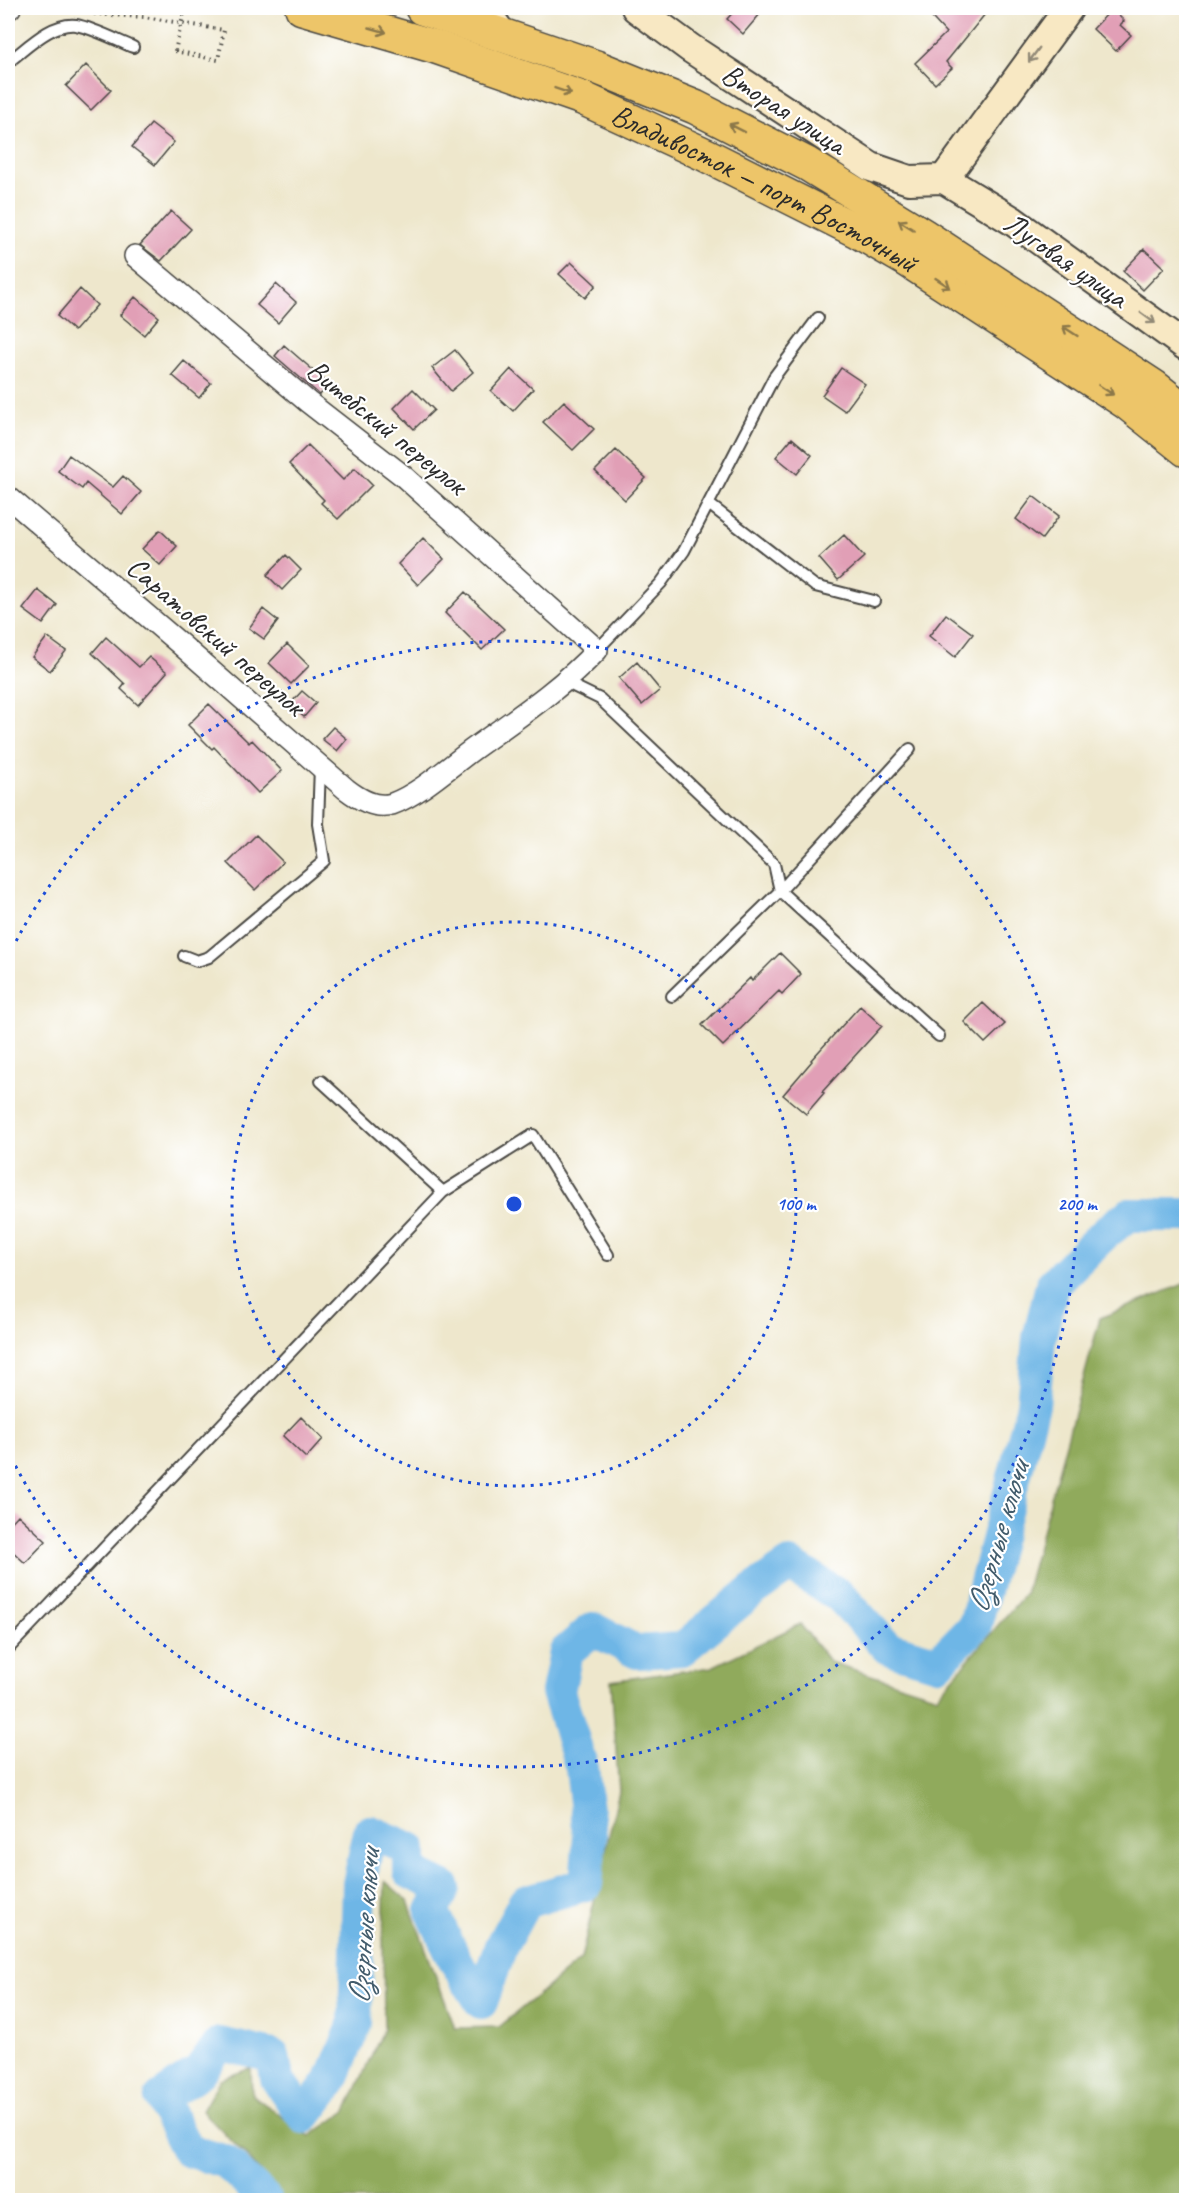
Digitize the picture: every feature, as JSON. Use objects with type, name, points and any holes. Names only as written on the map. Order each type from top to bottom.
[{"type":"highway","name":"Владивосток — порт Восточный","points":[[302,8],[436,47],[582,98],[706,155],[857,231],[908,260],[1127,403],[1186,450]]},
{"type":"highway","name":"Владивосток — порт Восточный","points":[[422,8],[492,20],[596,67],[695,107],[807,164],[923,235],[1143,379],[1186,412]]},
{"type":"main road","name":"Вторая улица","points":[[636,8],[690,48],[872,167],[909,180],[944,179]]},
{"type":"main road","points":[[944,179],[1069,8]]},
{"type":"main road","name":"Луговая улица","points":[[944,179],[1013,221],[1186,346]]},
{"type":"street","name":"Витебский переулок","points":[[135,256],[308,402],[402,475],[597,650]]},
{"type":"street","name":"Саратовский переулок","points":[[8,497],[356,797],[368,803],[381,806],[392,804],[426,784],[565,682]]},
{"type":"street","points":[[565,682],[597,650]]},
{"type":"lane","points":[[8,62],[47,34],[65,26],[79,26],[133,47]]},
{"type":"lane","points":[[597,650],[661,583],[684,551],[710,505],[729,461],[774,377],[818,318]]},
{"type":"lane","points":[[710,505],[815,586],[874,601]]},
{"type":"lane","points":[[565,682],[600,699],[774,864],[780,891],[939,1036]]},
{"type":"lane","points":[[672,996],[780,891],[910,749]]},
{"type":"lane","points":[[184,956],[197,961],[209,957],[324,861],[318,824],[320,764]]},
{"type":"lane","points":[[321,1081],[443,1192]]},
{"type":"lane","points":[[8,1649],[443,1192],[533,1135],[608,1255]]},
{"type":"path","points":[[184,8],[175,51],[218,60]]},
{"type":"green space","points":[[1186,1283],[1186,2200],[283,2200],[252,2162],[202,2111],[220,2079],[251,2068],[252,2095],[310,2136],[346,2111],[384,2029],[385,1881],[408,1901],[455,2028],[499,2027],[581,1959],[619,1791],[611,1681],[712,1667],[800,1624],[830,1662],[937,1696],[1025,1594],[1100,1318]]},
{"type":"building","points":[[737,8],[752,8],[760,14],[743,34],[727,19]]},
{"type":"building","points":[[923,8],[990,8],[946,62],[952,68],[935,84],[915,63],[946,33]]},
{"type":"building","points":[[1112,9],[1124,21],[1120,25],[1131,35],[1116,51],[1093,29]]},
{"type":"building","points":[[86,65],[111,90],[91,110],[66,86]]},
{"type":"building","points":[[151,124],[174,142],[155,165],[132,147]]},
{"type":"building","points":[[171,211],[191,229],[161,261],[140,245]]},
{"type":"building","points":[[1144,249],[1164,268],[1143,290],[1123,271]]},
{"type":"building","points":[[571,262],[596,285],[585,298],[559,274]]},
{"type":"building","points":[[276,284],[296,302],[278,323],[257,305]]},
{"type":"building","points":[[80,289],[97,305],[74,331],[57,316]]},
{"type":"building","points":[[135,297],[159,317],[144,335],[120,315]]},
{"type":"building","points":[[284,345],[329,384],[320,395],[275,356]]},
{"type":"building","points":[[455,350],[473,372],[451,391],[432,368]]},
{"type":"building","points":[[184,361],[211,383],[199,398],[172,375]]},
{"type":"building","points":[[841,368],[865,384],[845,411],[822,395]]},
{"type":"building","points":[[511,369],[533,389],[513,411],[491,391]]},
{"type":"building","points":[[413,389],[434,410],[414,429],[394,408]]},
{"type":"building","points":[[564,401],[594,429],[573,450],[543,422]]},
{"type":"building","points":[[792,438],[812,455],[797,474],[776,457]]},
{"type":"building","points":[[308,445],[343,480],[355,468],[372,485],[338,519],[321,503],[324,500],[289,464]]},
{"type":"building","points":[[616,450],[646,478],[625,500],[595,471]]},
{"type":"building","points":[[69,455],[113,487],[123,476],[141,492],[122,514],[86,483],[82,489],[58,471]]},
{"type":"building","points":[[1033,496],[1059,516],[1042,539],[1016,519]]},
{"type":"building","points":[[160,530],[177,546],[160,565],[142,549]]},
{"type":"building","points":[[844,535],[864,557],[838,580],[819,558]]},
{"type":"building","points":[[423,538],[444,559],[418,585],[398,564]]},
{"type":"building","points":[[286,555],[301,570],[282,590],[267,575]]},
{"type":"building","points":[[38,590],[57,605],[43,624],[23,609]]},
{"type":"building","points":[[465,592],[504,629],[482,650],[445,613]]},
{"type":"building","points":[[263,609],[278,621],[264,639],[249,628]]},
{"type":"building","points":[[946,614],[973,634],[955,657],[929,636]]},
{"type":"building","points":[[47,637],[66,651],[50,671],[32,657]]},
{"type":"building","points":[[106,637],[139,667],[149,657],[167,672],[138,705],[121,689],[125,684],[92,653]]},
{"type":"building","points":[[287,644],[309,666],[291,684],[269,663]]},
{"type":"building","points":[[637,662],[660,690],[642,705],[619,678]]},
{"type":"building","points":[[302,691],[316,703],[304,717],[289,705]]},
{"type":"building","points":[[209,704],[249,743],[252,740],[282,771],[258,793],[214,747],[212,749],[188,725]]},
{"type":"building","points":[[333,727],[347,739],[337,751],[322,739]]},
{"type":"building","points":[[256,835],[283,862],[255,890],[228,863]]},
{"type":"building","points":[[780,953],[801,974],[782,994],[779,991],[723,1046],[702,1025],[750,978],[752,981]]},
{"type":"building","points":[[983,1003],[1005,1024],[985,1043],[964,1022]]},
{"type":"building","points":[[860,1006],[882,1026],[822,1092],[824,1093],[806,1114],[783,1095]]},
{"type":"building","points":[[301,1417],[323,1439],[306,1458],[283,1436]]},
{"type":"building","points":[[18,1515],[46,1541],[25,1563],[8,1547],[8,1526]]},
{"type":"waterway","name":"Озерные ключи","points":[[262,2200],[264,2198],[226,2162],[187,2150],[161,2098],[199,2072],[220,2044],[273,2056],[277,2079],[304,2117],[331,2081],[355,2024],[359,1884],[370,1832],[410,1849],[410,1872],[444,1888],[432,1911],[456,1962],[481,2002],[501,1946],[525,1902],[586,1884],[590,1836],[582,1768],[558,1692],[566,1652],[593,1629],[637,1652],[682,1649],[752,1591],[790,1565],[840,1596],[888,1648],[938,1663],[975,1625],[1033,1405],[1039,1338],[1052,1285],[1106,1232],[1129,1215],[1186,1215]]}]
